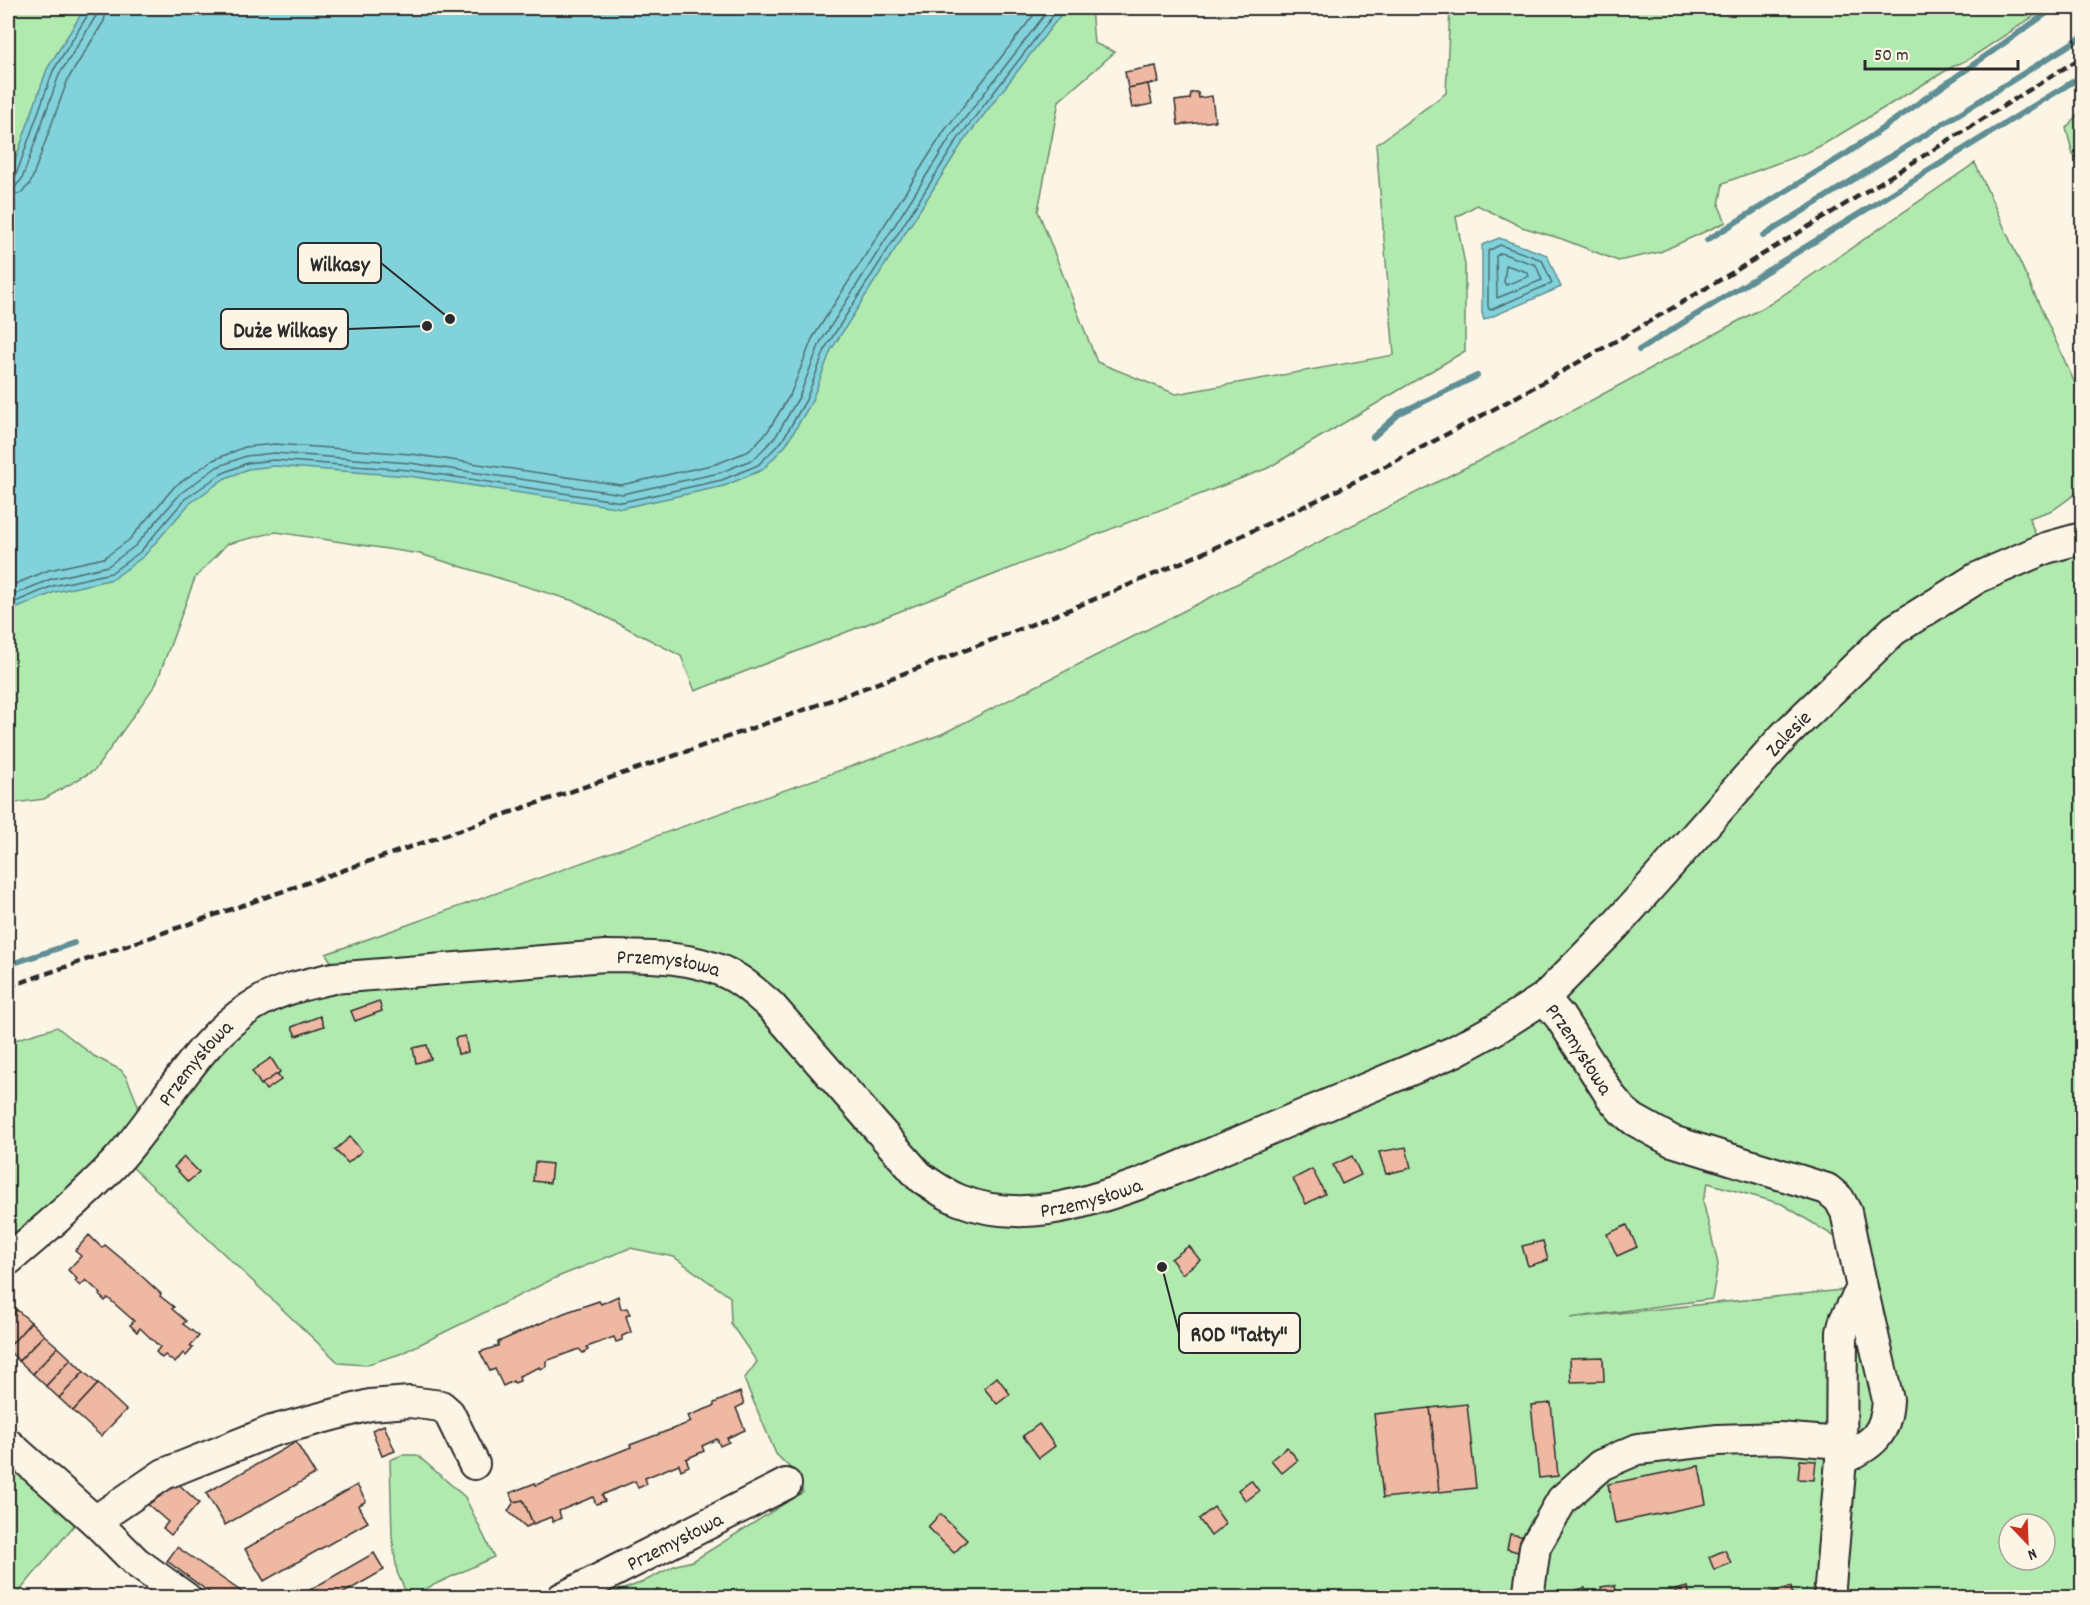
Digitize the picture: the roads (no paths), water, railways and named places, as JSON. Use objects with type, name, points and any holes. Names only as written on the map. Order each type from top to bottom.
[{"type":"street","name":"Zalesie","points":[[1544,998],[1616,925],[1784,736],[1894,630],[1977,578],[2046,548],[2082,538]]},
{"type":"street","name":"Przemysłowa","points":[[8,1260],[116,1162],[138,1137],[205,1048],[232,1022],[261,1000],[280,992],[333,978],[605,956],[644,956],[689,962],[717,970],[732,976],[771,1006],[919,1176],[942,1192],[960,1200],[989,1208],[1018,1212],[1058,1208],[1090,1201],[1139,1184],[1453,1052],[1497,1028],[1544,998],[1560,1017],[1612,1098],[1634,1120],[1672,1141],[1827,1189],[1839,1199],[1846,1212],[1888,1400],[1888,1415],[1880,1435],[1863,1448],[1841,1451]]},
{"type":"street","points":[[1829,1598],[1841,1451],[1842,1332],[1845,1320],[1862,1288]]},
{"type":"street","points":[[95,1521],[164,1474],[272,1431],[370,1405],[410,1402],[441,1406],[449,1413],[474,1464]]},
{"type":"street","points":[[1528,1598],[1535,1547],[1562,1500],[1601,1465],[1638,1449],[1718,1440],[1779,1438],[1841,1451]]},
{"type":"street","points":[[8,1443],[95,1521],[136,1562],[186,1598]]},
{"type":"street","name":"Przemysłowa","points":[[562,1598],[786,1484]]},
{"type":"water","points":[[85,8],[1066,8],[963,142],[831,350],[811,403],[786,445],[762,470],[724,486],[622,508],[408,476],[274,466],[248,469],[224,479],[189,504],[144,556],[113,579],[55,592],[8,612],[8,181],[47,69]]},
{"type":"water","points":[[1499,238],[1547,255],[1561,287],[1484,320],[1482,313],[1482,245]]},
{"type":"waterway","points":[[1707,240],[1849,152],[2054,8]]},
{"type":"waterway","points":[[1763,236],[2082,37]]},
{"type":"waterway","points":[[1639,350],[2082,76]]},
{"type":"waterway","points":[[1373,437],[1400,413],[1477,376]]},
{"type":"waterway","points":[[8,965],[74,943]]},
{"type":"railway","points":[[8,987],[796,713],[1033,624],[1190,559],[1373,473],[1580,362],[1782,243],[2082,57]]},
{"type":"place","name":"Wilkasy","points":[[450,319]]},
{"type":"place","name":"Duże Wilkasy","points":[[427,326]]},
{"type":"place","name":"ROD \"Tałty\"","points":[[1162,1267]]}]
